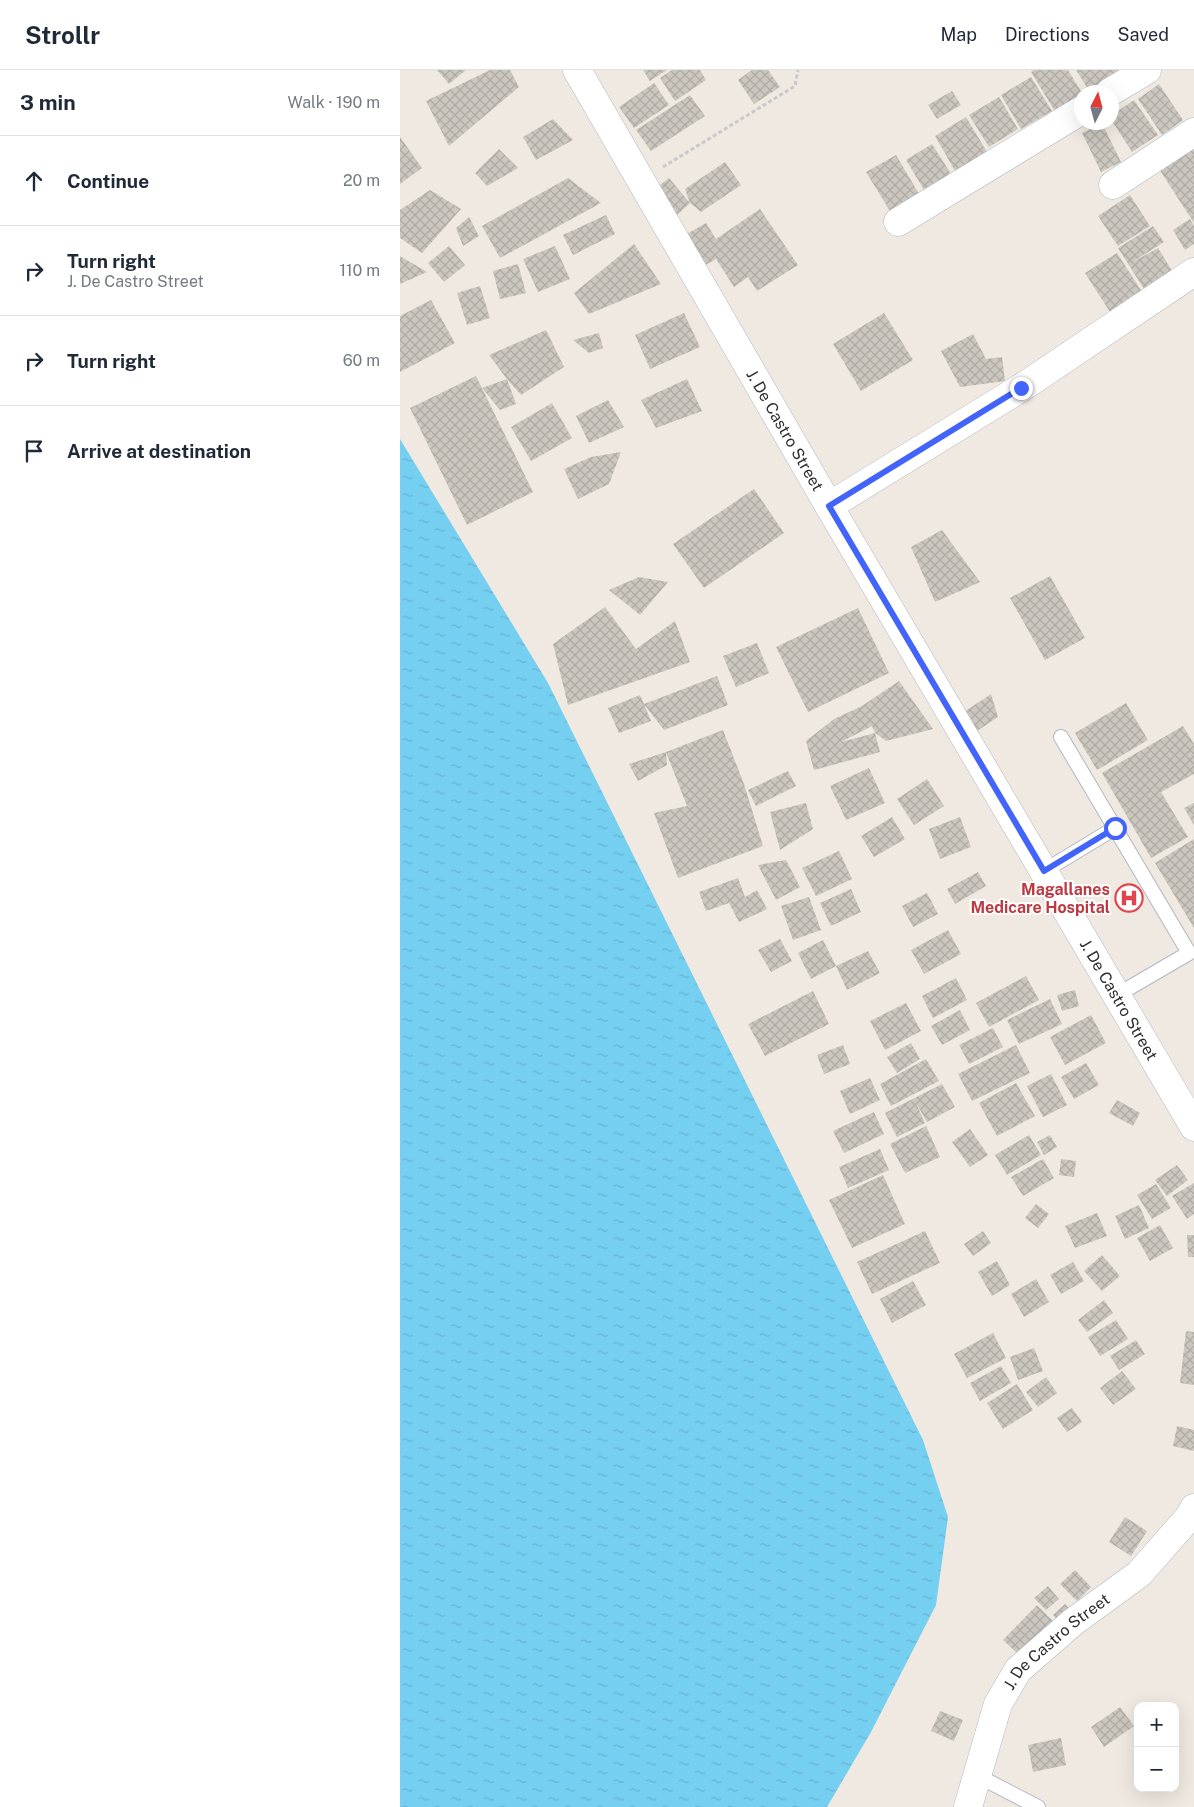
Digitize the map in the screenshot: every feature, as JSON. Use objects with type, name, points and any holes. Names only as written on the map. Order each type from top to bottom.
[{"type":"main road","name":"J. De Castro Street","points":[[577,70],[829,506],[1194,1126]]},
{"type":"main road","points":[[1119,87],[1147,70]]},
{"type":"main road","points":[[898,222],[1074,115]]},
{"type":"main road","points":[[1113,185],[1194,132]]},
{"type":"main road","points":[[829,506],[1021,388],[1194,272]]},
{"type":"main road","name":"J. De Castro Street","points":[[968,1807],[998,1704],[1018,1670],[1073,1622],[1139,1574],[1189,1517],[1194,1508]]},
{"type":"lane","points":[[1061,737],[1190,953],[1116,995]]},
{"type":"lane","points":[[1044,871],[1115,828]]},
{"type":"lane","points":[[976,1775],[1038,1807]]},
{"type":"path","points":[[641,180],[795,86],[798,70]]},
{"type":"water","points":[[400,439],[548,683],[923,1440],[948,1517],[936,1605],[871,1732],[827,1807],[400,1807]]},
{"type":"building","points":[[437,70],[466,70],[449,84]]},
{"type":"building","points":[[490,70],[510,70],[519,87],[449,146],[426,101]]},
{"type":"building","points":[[643,70],[667,70],[650,81]]},
{"type":"building","points":[[672,70],[700,70],[706,80],[675,101],[660,78]]},
{"type":"building","points":[[752,70],[768,70],[780,87],[754,104],[738,80]]},
{"type":"building","points":[[1034,70],[1068,70],[1077,85],[1074,85],[1074,103],[1056,113],[1031,72]]},
{"type":"building","points":[[1076,70],[1120,70],[1124,77],[1111,85],[1086,85]]},
{"type":"building","points":[[1031,77],[1052,111],[1021,129],[1001,95]]},
{"type":"building","points":[[654,83],[669,105],[634,128],[619,107]]},
{"type":"building","points":[[1159,84],[1183,120],[1162,135],[1138,99]]},
{"type":"building","points":[[952,91],[961,105],[937,119],[928,105]]},
{"type":"building","points":[[690,95],[705,116],[651,151],[636,130]]},
{"type":"building","points":[[999,97],[1018,129],[989,147],[969,115]]},
{"type":"building","points":[[1134,100],[1158,135],[1132,152],[1118,130],[1119,110]]},
{"type":"building","points":[[966,117],[990,157],[958,176],[935,136]]},
{"type":"building","points":[[553,119],[573,140],[536,160],[523,137]]},
{"type":"building","points":[[1088,130],[1105,130],[1121,162],[1101,172],[1082,133]]},
{"type":"building","points":[[400,137],[422,168],[400,184]]},
{"type":"building","points":[[932,144],[953,177],[926,193],[906,160]]},
{"type":"building","points":[[1194,144],[1194,223],[1157,166]]},
{"type":"building","points":[[499,149],[518,168],[487,186],[475,173]]},
{"type":"building","points":[[896,155],[922,199],[893,216],[866,172]]},
{"type":"building","points":[[725,162],[741,185],[701,212],[690,203],[685,189]]},
{"type":"building","points":[[568,178],[601,203],[500,258],[482,226]]},
{"type":"building","points":[[669,178],[690,203],[676,216],[654,190]]},
{"type":"building","points":[[430,190],[461,209],[422,253],[400,238],[400,210]]},
{"type":"building","points":[[1130,195],[1150,226],[1118,246],[1098,216]]},
{"type":"building","points":[[760,209],[798,265],[757,291],[748,277],[734,287],[716,259],[704,266],[685,235],[706,223],[716,239]]},
{"type":"building","points":[[606,215],[615,234],[573,255],[563,235]]},
{"type":"building","points":[[469,217],[479,236],[463,246],[456,228]]},
{"type":"building","points":[[1190,219],[1194,226],[1194,244],[1185,250],[1173,230]]},
{"type":"building","points":[[1153,226],[1164,242],[1131,263],[1158,248],[1174,274],[1146,292],[1118,248]]},
{"type":"building","points":[[634,244],[661,284],[589,314],[574,293]]},
{"type":"building","points":[[449,246],[465,265],[444,282],[428,263]]},
{"type":"building","points":[[555,246],[570,279],[538,292],[523,259]]},
{"type":"building","points":[[1117,253],[1144,295],[1112,315],[1085,273]]},
{"type":"building","points":[[400,256],[427,272],[400,284]]},
{"type":"building","points":[[518,264],[526,293],[500,299],[493,271]]},
{"type":"building","points":[[480,286],[490,318],[467,325],[457,293]]},
{"type":"building","points":[[431,300],[455,343],[400,372],[400,316]]},
{"type":"building","points":[[684,313],[700,347],[650,369],[635,335]]},
{"type":"building","points":[[884,313],[913,360],[861,391],[833,344]]},
{"type":"building","points":[[546,330],[564,367],[521,395],[489,355]]},
{"type":"building","points":[[599,333],[603,348],[589,353],[573,340]]},
{"type":"building","points":[[973,334],[986,359],[1002,357],[1005,381],[960,387],[941,351]]},
{"type":"building","points":[[476,376],[533,492],[467,525],[410,408]]},
{"type":"building","points":[[507,379],[516,404],[500,410],[482,388]]},
{"type":"building","points":[[687,379],[702,411],[656,428],[641,400]]},
{"type":"building","points":[[608,400],[624,427],[589,443],[576,416]]},
{"type":"building","points":[[552,403],[572,438],[531,461],[511,427]]},
{"type":"building","points":[[621,452],[609,484],[578,499],[564,469],[591,457]]},
{"type":"building","points":[[754,489],[784,533],[704,588],[673,544]]},
{"type":"building","points":[[942,530],[980,582],[935,602],[911,547]]},
{"type":"building","points":[[1050,576],[1085,638],[1045,660],[1010,598]]},
{"type":"building","points":[[639,577],[668,582],[640,615],[609,590]]},
{"type":"building","points":[[605,607],[636,649],[675,621],[690,662],[568,705],[553,644]]},
{"type":"building","points":[[858,608],[889,673],[808,712],[776,647]]},
{"type":"building","points":[[757,643],[769,673],[736,687],[723,656]]},
{"type":"building","points":[[717,676],[728,705],[664,730],[644,704]]},
{"type":"building","points":[[899,681],[933,729],[886,741],[875,733],[880,752],[814,770],[806,741],[834,719],[862,706]],"holes":[[[872,726],[875,733],[841,742]]]},
{"type":"building","points":[[991,694],[998,717],[974,733],[961,714]]},
{"type":"building","points":[[640,695],[651,721],[619,733],[608,708]]},
{"type":"building","points":[[1126,703],[1148,740],[1097,770],[1075,733]]},
{"type":"building","points":[[1183,726],[1194,744],[1194,774],[1161,792],[1188,837],[1151,858],[1102,773]]},
{"type":"building","points":[[723,730],[744,784],[763,846],[678,878],[654,813],[687,806],[666,752]]},
{"type":"building","points":[[666,752],[667,765],[638,781],[629,764]]},
{"type":"building","points":[[869,768],[885,803],[846,820],[830,786]]},
{"type":"building","points":[[788,771],[796,786],[756,806],[748,790]]},
{"type":"building","points":[[927,779],[944,806],[914,825],[897,799]]},
{"type":"building","points":[[806,803],[813,829],[780,850],[770,812]]},
{"type":"building","points":[[1194,803],[1194,825],[1184,808]]},
{"type":"building","points":[[892,817],[905,839],[874,857],[861,836]]},
{"type":"building","points":[[960,817],[971,847],[940,859],[929,829]]},
{"type":"building","points":[[1194,839],[1194,928],[1155,863]]},
{"type":"building","points":[[839,851],[852,879],[816,896],[802,868]]},
{"type":"building","points":[[786,860],[800,887],[776,900],[758,865]]},
{"type":"building","points":[[978,872],[986,886],[955,904],[947,889]]},
{"type":"building","points":[[738,878],[745,897],[757,890],[767,909],[739,922],[729,903],[706,911],[699,892]]},
{"type":"building","points":[[851,889],[861,912],[831,926],[820,903]]},
{"type":"building","points":[[927,893],[938,914],[913,927],[902,906]]},
{"type":"building","points":[[809,897],[821,930],[793,940],[781,906]]},
{"type":"building","points":[[948,930],[961,954],[924,974],[911,950]]},
{"type":"building","points":[[780,939],[792,961],[771,972],[758,950]]},
{"type":"building","points":[[823,940],[836,966],[811,979],[798,953]]},
{"type":"building","points":[[868,951],[880,973],[847,990],[836,966]]},
{"type":"building","points":[[1026,976],[1039,1000],[989,1027],[976,1003]]},
{"type":"building","points":[[956,978],[967,1000],[933,1018],[922,996]]},
{"type":"building","points":[[1075,990],[1079,1006],[1062,1011],[1057,995]]},
{"type":"building","points":[[813,991],[829,1024],[765,1056],[748,1024]]},
{"type":"building","points":[[1050,999],[1062,1024],[1019,1044],[1007,1020]]},
{"type":"building","points":[[906,1003],[921,1031],[885,1050],[870,1021]]},
{"type":"building","points":[[960,1010],[970,1030],[942,1045],[931,1026]]},
{"type":"building","points":[[1091,1015],[1106,1043],[1065,1065],[1050,1037]]},
{"type":"building","points":[[993,1028],[1003,1047],[969,1064],[959,1045]]},
{"type":"building","points":[[911,1043],[920,1059],[897,1073],[887,1057]]},
{"type":"building","points":[[843,1045],[850,1064],[824,1074],[817,1055]]},
{"type":"building","points":[[1016,1045],[1030,1073],[972,1101],[958,1074]]},
{"type":"building","points":[[926,1059],[939,1081],[891,1106],[880,1084]]},
{"type":"building","points":[[1086,1063],[1099,1085],[1074,1099],[1061,1077]]},
{"type":"building","points":[[1051,1074],[1067,1105],[1043,1117],[1027,1086]]},
{"type":"building","points":[[870,1078],[880,1100],[850,1114],[840,1091]]},
{"type":"building","points":[[1016,1083],[1035,1116],[997,1136],[979,1103]]},
{"type":"building","points":[[942,1084],[955,1107],[927,1122],[916,1103],[925,1123],[897,1137],[885,1113]]},
{"type":"building","points":[[1117,1100],[1140,1113],[1133,1126],[1109,1113]]},
{"type":"building","points":[[874,1112],[884,1134],[844,1153],[833,1131]]},
{"type":"building","points":[[926,1126],[940,1157],[905,1173],[890,1144]]},
{"type":"building","points":[[970,1129],[988,1155],[970,1167],[952,1142]]},
{"type":"building","points":[[1029,1135],[1041,1155],[1007,1175],[995,1155]]},
{"type":"building","points":[[1050,1135],[1057,1147],[1044,1155],[1037,1142]]},
{"type":"building","points":[[880,1149],[889,1170],[848,1188],[839,1167]]},
{"type":"building","points":[[1043,1159],[1054,1178],[1023,1196],[1011,1177]]},
{"type":"building","points":[[1061,1159],[1076,1161],[1074,1177],[1059,1175]]},
{"type":"building","points":[[1177,1165],[1188,1180],[1167,1196],[1155,1180]]},
{"type":"building","points":[[883,1175],[905,1224],[852,1248],[829,1200]]},
{"type":"building","points":[[1194,1183],[1194,1214],[1187,1219],[1172,1196]]},
{"type":"building","points":[[1156,1184],[1171,1208],[1152,1219],[1137,1195]]},
{"type":"building","points":[[1036,1204],[1049,1214],[1038,1228],[1025,1218]]},
{"type":"building","points":[[1139,1205],[1149,1228],[1125,1239],[1115,1216]]},
{"type":"building","points":[[1097,1213],[1107,1236],[1075,1248],[1065,1226]]},
{"type":"building","points":[[1160,1225],[1173,1248],[1150,1261],[1137,1238]]},
{"type":"building","points":[[925,1231],[940,1263],[872,1294],[857,1262]]},
{"type":"building","points":[[983,1231],[991,1243],[973,1256],[964,1244]]},
{"type":"building","points":[[1187,1235],[1194,1235],[1194,1257],[1188,1257]]},
{"type":"building","points":[[1102,1255],[1120,1276],[1102,1291],[1084,1271]]},
{"type":"building","points":[[997,1261],[1010,1285],[992,1296],[978,1272]]},
{"type":"building","points":[[1073,1262],[1084,1281],[1061,1294],[1050,1275]]},
{"type":"building","points":[[1036,1279],[1049,1302],[1024,1317],[1011,1294]]},
{"type":"building","points":[[913,1281],[926,1305],[892,1323],[880,1299]]},
{"type":"building","points":[[1104,1300],[1113,1313],[1087,1332],[1078,1320]]},
{"type":"building","points":[[1116,1320],[1128,1339],[1100,1356],[1088,1337]]},
{"type":"building","points":[[1186,1331],[1194,1332],[1194,1385],[1180,1383]]},
{"type":"building","points":[[993,1333],[1006,1358],[967,1378],[954,1354]]},
{"type":"building","points":[[1136,1340],[1145,1354],[1119,1370],[1110,1356]]},
{"type":"building","points":[[1034,1348],[1043,1371],[1018,1380],[1010,1357]]},
{"type":"building","points":[[1001,1366],[1011,1383],[980,1401],[970,1383]]},
{"type":"building","points":[[1122,1371],[1136,1389],[1113,1405],[1100,1388]]},
{"type":"building","points":[[1046,1377],[1057,1393],[1038,1407],[1026,1392]]},
{"type":"building","points":[[1017,1384],[1033,1410],[1003,1429],[987,1403]]},
{"type":"building","points":[[1072,1408],[1082,1422],[1067,1432],[1057,1418]]},
{"type":"building","points":[[1177,1426],[1194,1430],[1194,1451],[1173,1446]]},
{"type":"building","points":[[1125,1517],[1147,1531],[1131,1556],[1109,1542]]},
{"type":"building","points":[[1075,1570],[1091,1587],[1077,1601],[1060,1584]]},
{"type":"building","points":[[1048,1586],[1059,1599],[1046,1610],[1034,1598]]},
{"type":"building","points":[[1065,1604],[1074,1613],[1061,1624],[1053,1615]]},
{"type":"building","points":[[1037,1605],[1053,1621],[1019,1655],[1003,1640]]},
{"type":"building","points":[[1120,1707],[1134,1726],[1104,1747],[1091,1727]]},
{"type":"building","points":[[940,1711],[963,1720],[954,1741],[931,1731]]},
{"type":"building","points":[[1061,1738],[1066,1765],[1033,1772],[1028,1745]]},
{"type":"place","name":"Magallanes Medicare Hospital","points":[[1129,898]]},
{"type":"route","points":[[1021,388],[829,506],[1044,871],[1115,828]]}]
